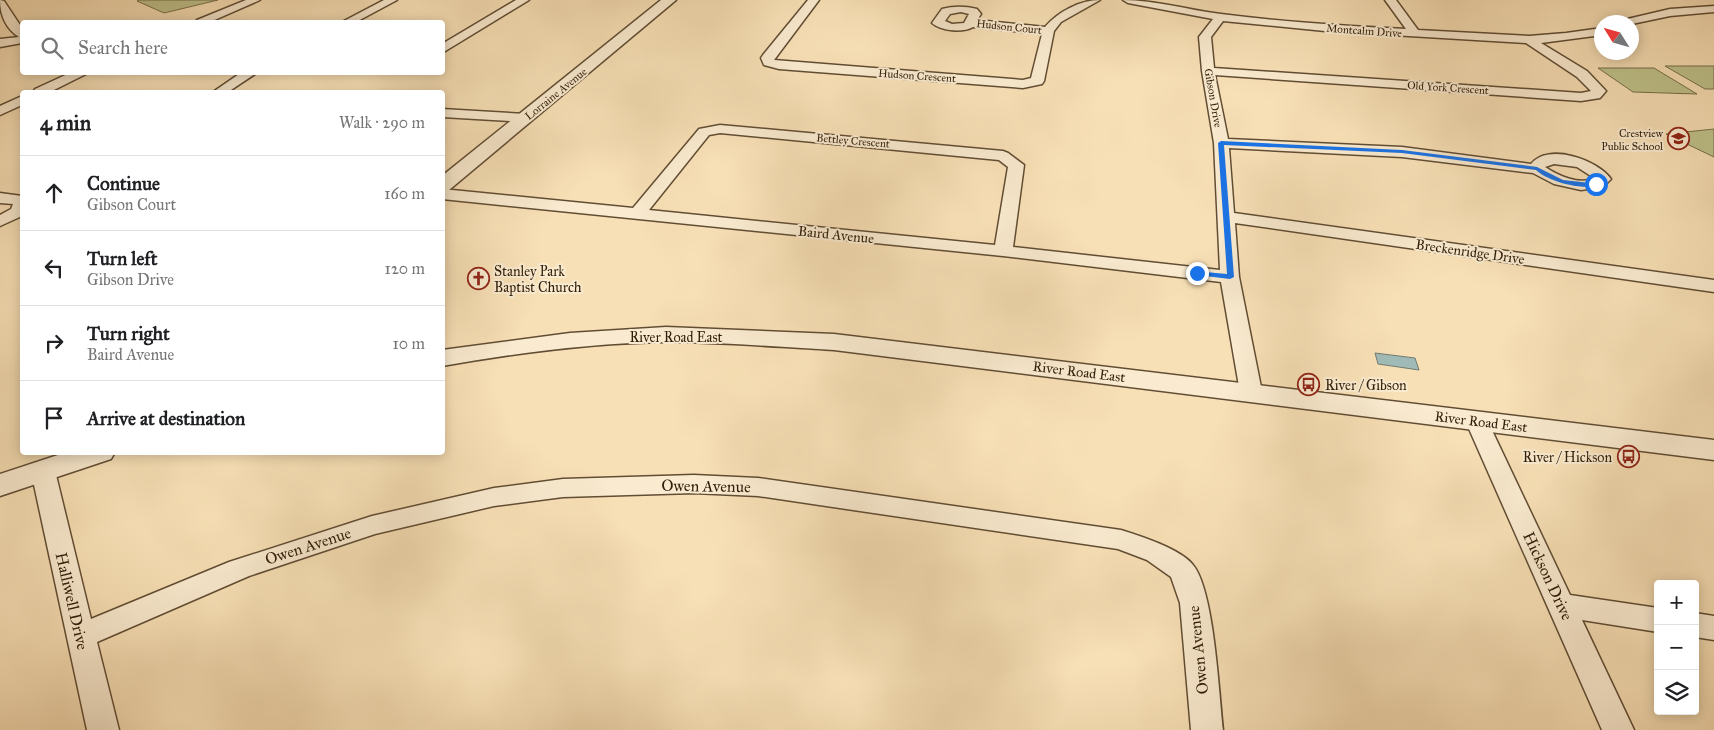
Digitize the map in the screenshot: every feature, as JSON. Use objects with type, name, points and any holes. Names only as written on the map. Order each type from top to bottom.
[{"type":"street","points":[[206,20],[255,0]]},
{"type":"street","points":[[352,20],[392,0]]},
{"type":"street","points":[[445,47],[524,0]]},
{"type":"street","name":"Lorraine Avenue","points":[[445,184],[669,0]]},
{"type":"street","name":"Hudson Crescent","points":[[814,0],[767,58],[768,62],[780,65],[1023,84],[1037,81],[1048,31]]},
{"type":"street","points":[[1048,31],[1057,20],[1095,0]]},
{"type":"street","name":"Montcalm Drive","points":[[1128,0],[1220,17],[1316,28],[1529,40],[1566,37],[1594,32]]},
{"type":"street","points":[[1390,0],[1415,34]]},
{"type":"street","points":[[1659,2],[1681,10]]},
{"type":"street","points":[[0,3],[19,31]]},
{"type":"street","points":[[1639,19],[1681,10],[1714,9]]},
{"type":"street","name":"Gibson Drive","points":[[1220,17],[1205,37],[1208,71],[1221,143],[1230,277],[1251,392]]},
{"type":"street","name":"Hudson Court","points":[[970,23],[1048,31]]},
{"type":"street","points":[[0,32],[19,31]]},
{"type":"street","points":[[0,43],[20,40]]},
{"type":"street","name":"Old York Crescent","points":[[1208,71],[1581,97],[1595,95],[1599,91],[1582,74],[1529,40]]},
{"type":"street","points":[[44,90],[77,75]]},
{"type":"street","points":[[223,90],[247,75]]},
{"type":"street","points":[[0,113],[20,101]]},
{"type":"street","points":[[0,113],[20,115]]},
{"type":"street","points":[[445,113],[525,118]]},
{"type":"street","name":"Bettley Crescent","points":[[638,213],[704,132],[720,130],[938,149],[1003,156],[1016,165],[1002,251]]},
{"type":"street","points":[[1221,143],[1402,152],[1537,169]]},
{"type":"street","name":"Baird Avenue","points":[[445,194],[1002,251],[1230,277]]},
{"type":"street","points":[[0,198],[20,202]]},
{"type":"street","points":[[0,221],[20,209]]},
{"type":"street","name":"Breckenridge Drive","points":[[1226,217],[1714,286]]},
{"type":"street","name":"River Road East","points":[[445,358],[538,344],[613,338],[696,335],[834,342],[1714,450]]},
{"type":"street","name":"Hickson Drive","points":[[1477,422],[1618,730]]},
{"type":"street","points":[[0,485],[91,455]]},
{"type":"street","name":"Halliwell Drive","points":[[43,471],[103,730]]},
{"type":"street","name":"Owen Avenue","points":[[80,636],[239,568],[372,525],[494,497],[563,488],[694,484],[758,487],[1122,540],[1156,553],[1184,571],[1194,603],[1207,730]]},
{"type":"street","points":[[1561,605],[1654,619]]},
{"type":"street","points":[[1699,626],[1714,628]]},
{"type":"green space","points":[[218,0],[164,13],[137,1]]},
{"type":"green space","points":[[1665,66],[1714,66],[1714,89],[1705,89]]},
{"type":"green space","points":[[1598,68],[1654,68],[1697,94],[1633,92]]},
{"type":"green space","points":[[1714,129],[1714,157],[1666,134]]},
{"type":"water","points":[[1375,353],[1415,358],[1419,370],[1378,364]]},
{"type":"place","name":"Crestview Public School","points":[[1679,139]]},
{"type":"place","name":"Stanley Park Baptist Church","points":[[478,279]]},
{"type":"place","name":"River / Gibson","points":[[1309,385]]},
{"type":"place","name":"River / Hickson","points":[[1628,457]]},
{"type":"route","points":[[1197,273],[1230,277],[1221,143],[1402,152],[1537,169],[1551,178],[1562,182],[1577,185],[1596,184]]}]
